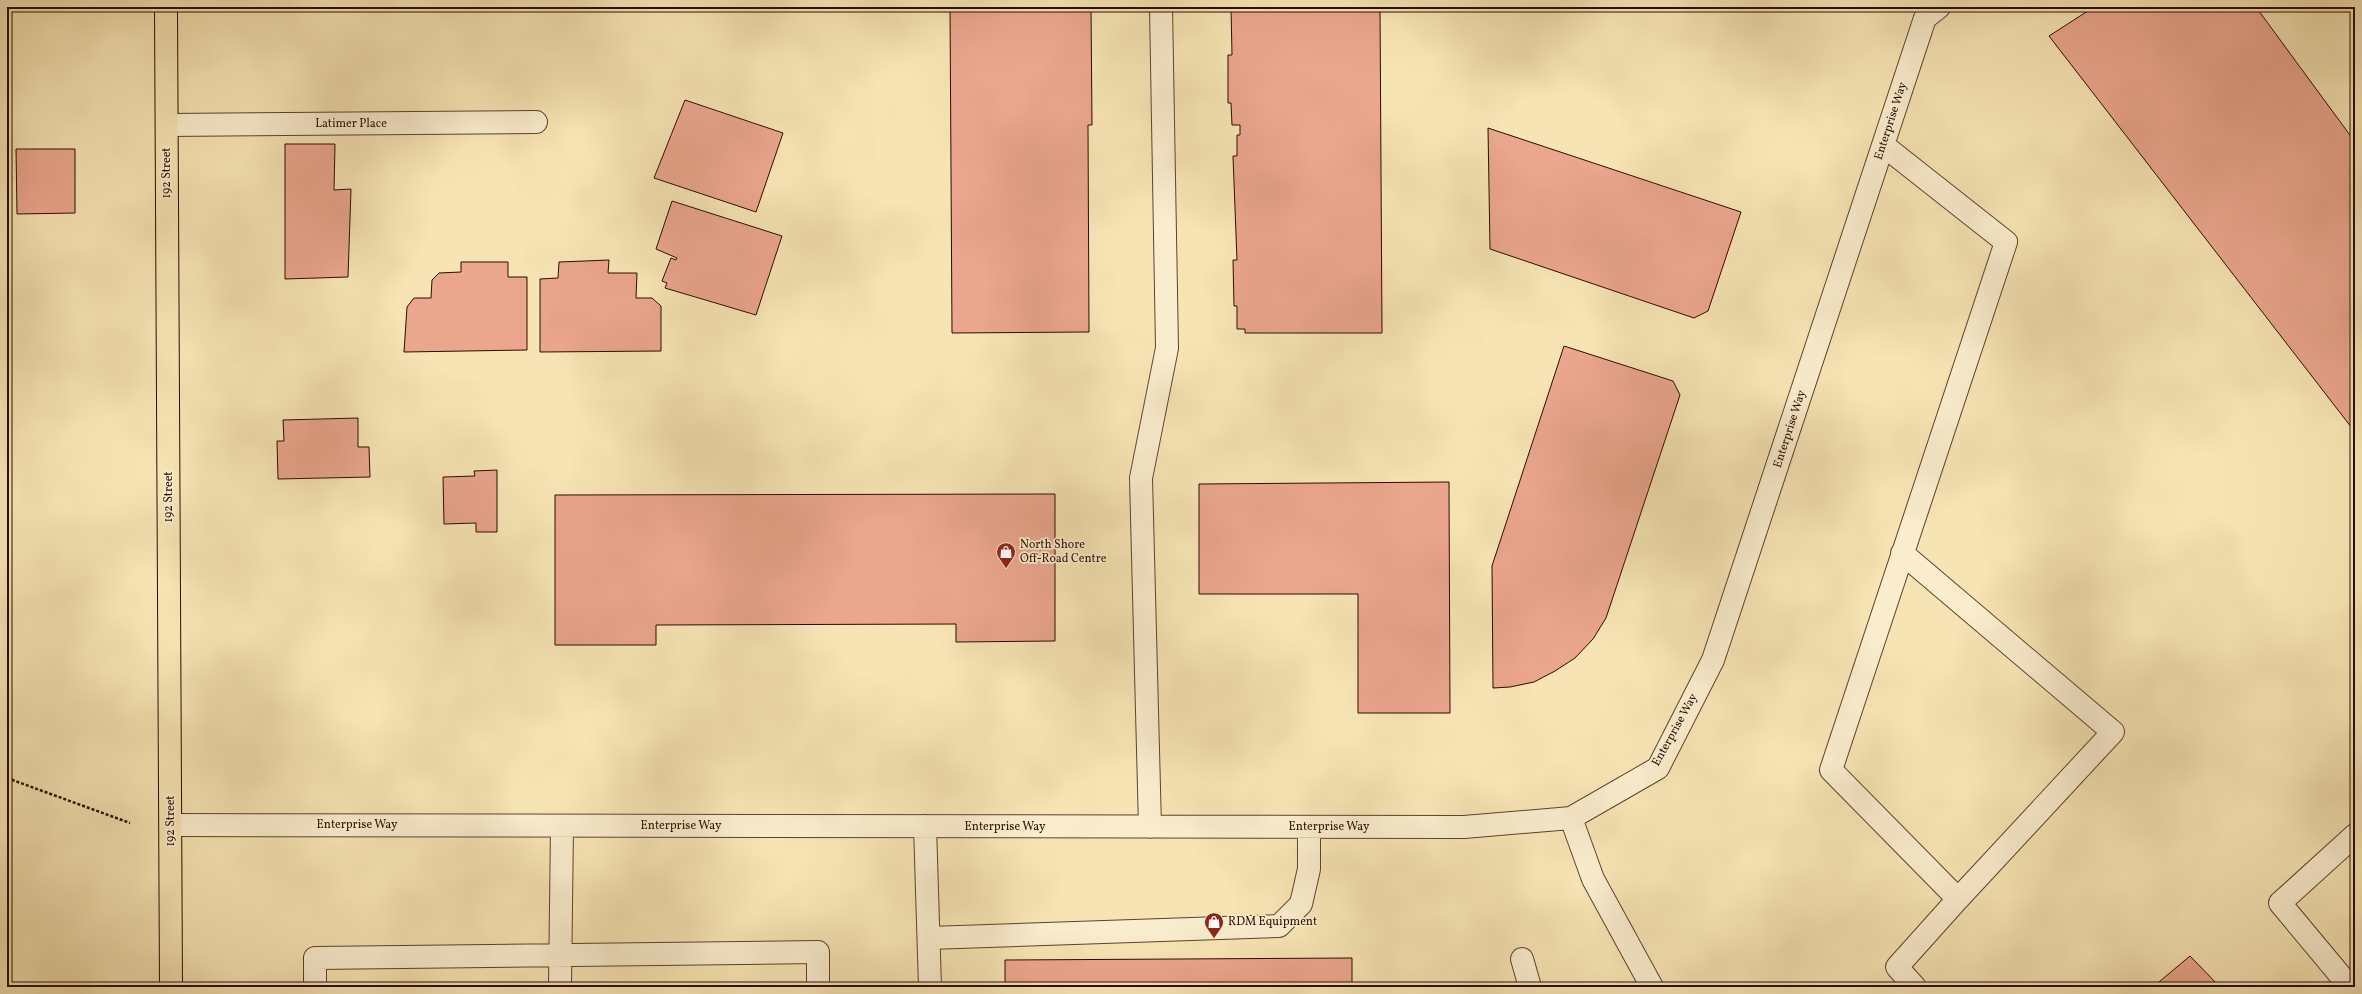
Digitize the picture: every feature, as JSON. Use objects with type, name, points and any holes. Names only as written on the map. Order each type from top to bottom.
[{"type":"main road","name":"192 Street","points":[[166,7],[171,987]]},
{"type":"street","points":[[1150,827],[1140,478],[1167,348],[1161,7]]},
{"type":"street","name":"Enterprise Way","points":[[170,825],[1464,827],[1571,818],[1658,768],[1713,660],[1925,18],[1939,7]]},
{"type":"street","name":"Latimer Place","points":[[167,125],[536,122]]},
{"type":"street","points":[[1883,146],[2006,242],[1831,770],[1958,899]]},
{"type":"street","points":[[1902,553],[2113,732],[1958,899],[1898,967],[1915,987]]},
{"type":"street","points":[[1571,818],[1592,879],[1652,987]]},
{"type":"street","points":[[560,987],[559,955],[562,826]]},
{"type":"street","points":[[925,826],[930,987]]},
{"type":"street","points":[[929,938],[1279,926],[1301,904],[1309,869],[1309,827]]},
{"type":"street","points":[[2350,987],[2280,903],[2355,835]]},
{"type":"street","points":[[315,987],[315,958],[818,952],[818,987]]},
{"type":"street","points":[[1522,959],[1530,987]]},
{"type":"path","points":[[7,778],[130,823]]},
{"type":"building","points":[[950,7],[1091,7],[1092,125],[1088,125],[1089,332],[952,333]]},
{"type":"building","points":[[1231,7],[1380,7],[1382,333],[1245,333],[1245,329],[1237,329],[1237,306],[1234,306],[1233,260],[1237,260],[1233,156],[1237,156],[1237,135],[1240,135],[1240,125],[1232,125],[1231,103],[1228,103],[1228,55],[1232,55]]},
{"type":"building","points":[[2094,7],[2256,7],[2355,142],[2355,432],[2049,36]]},
{"type":"building","points":[[685,100],[783,133],[756,212],[654,178]]},
{"type":"building","points":[[1488,128],[1741,212],[1708,311],[1694,318],[1490,249]]},
{"type":"building","points":[[285,144],[335,144],[334,190],[351,189],[348,277],[285,279]]},
{"type":"building","points":[[16,149],[75,149],[75,213],[17,214]]},
{"type":"building","points":[[672,201],[782,236],[756,315],[665,288],[667,283],[662,281],[671,258],[676,260],[677,258],[656,249]]},
{"type":"building","points":[[609,260],[608,273],[637,273],[636,298],[652,298],[661,306],[661,351],[540,352],[540,279],[558,278],[559,262]]},
{"type":"building","points":[[461,262],[508,262],[508,277],[527,277],[527,350],[404,352],[407,307],[414,298],[431,298],[432,280],[439,273],[461,272]]},
{"type":"building","points":[[1564,346],[1673,381],[1680,395],[1606,618],[1593,639],[1575,658],[1534,682],[1510,687],[1493,688],[1492,566]]},
{"type":"building","points":[[358,418],[358,447],[369,447],[370,477],[278,479],[277,441],[284,441],[283,420]]},
{"type":"building","points":[[497,470],[497,532],[476,532],[476,523],[444,524],[443,477],[475,476],[474,471]]},
{"type":"building","points":[[1449,482],[1450,713],[1358,713],[1358,594],[1199,594],[1199,484]]},
{"type":"building","points":[[1055,494],[1055,641],[956,642],[956,624],[656,625],[656,645],[555,645],[555,495]]},
{"type":"building","points":[[2190,956],[2220,987],[2153,987]]},
{"type":"building","points":[[1352,958],[1352,987],[1005,987],[1005,960]]},
{"type":"building","points":[[753,983],[753,987],[617,987],[617,984]]},
{"type":"building","points":[[516,985],[516,987],[380,987],[380,986]]},
{"type":"place","name":"North Shore Off-Road Centre","points":[[1006,569]]},
{"type":"place","name":"RDM Equipment","points":[[1214,939]]}]
